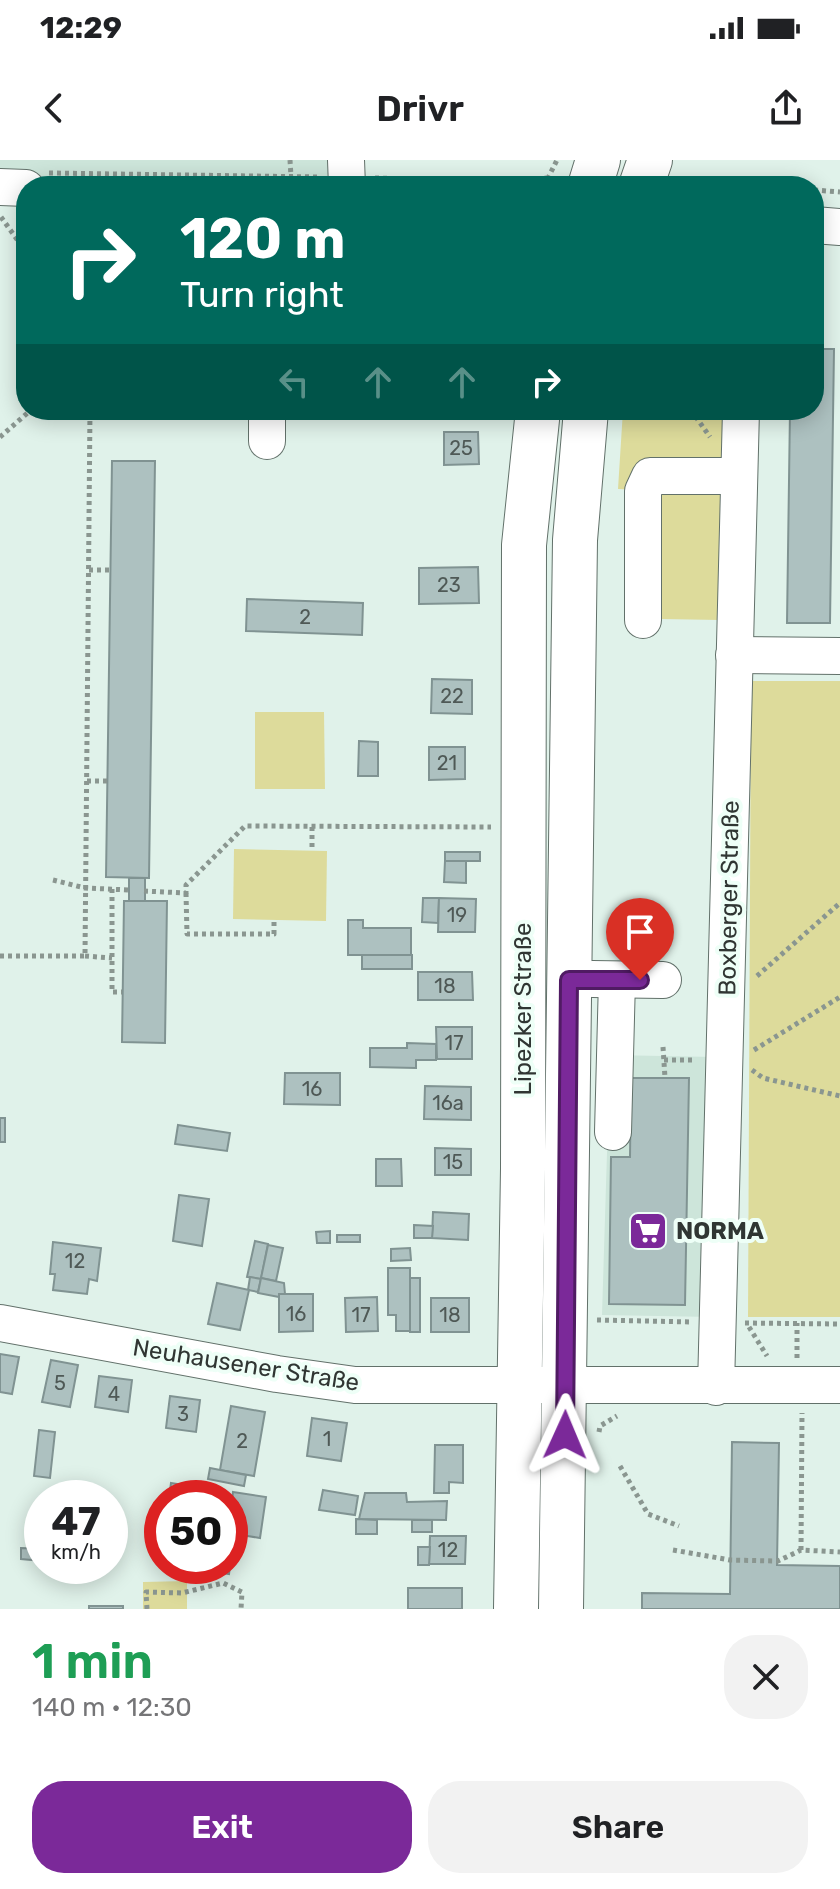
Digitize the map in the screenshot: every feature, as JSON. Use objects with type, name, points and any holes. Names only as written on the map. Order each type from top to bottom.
[{"type":"main road","name":"Lipezker Straße","points":[[523,420],[542,1385],[561,1609]]},
{"type":"main road","name":"Lipezker Straße","points":[[516,1609],[542,1385],[569,980],[575,540],[585,420]]},
{"type":"street","name":"Boxberger Straße","points":[[716,1387],[741,420]]},
{"type":"street","points":[[643,620],[643,491],[650,476],[739,476]]},
{"type":"street","points":[[734,655],[840,656]]},
{"type":"street","points":[[569,980],[663,980]]},
{"type":"street","points":[[613,1132],[617,980]]},
{"type":"street","name":"Neuhausener Straße","points":[[0,1323],[277,1374],[355,1385],[840,1385]]},
{"type":"path","points":[[667,169],[707,176]]},
{"type":"path","points":[[342,173],[402,176]]},
{"type":"path","points":[[1,217],[16,238]]},
{"type":"path","points":[[0,437],[20,420]]},
{"type":"path","points":[[85,956],[90,420]]},
{"type":"path","points":[[89,570],[110,570]]},
{"type":"path","points":[[87,781],[107,781]]},
{"type":"path","points":[[274,920],[274,934],[187,934],[186,885],[245,826],[501,827]]},
{"type":"path","points":[[312,827],[312,850]]},
{"type":"path","points":[[53,880],[85,888],[129,890]]},
{"type":"path","points":[[112,889],[112,992],[122,992]]},
{"type":"path","points":[[144,891],[186,893]]},
{"type":"path","points":[[751,982],[819,918],[840,903]]},
{"type":"path","points":[[112,920],[123,920]]},
{"type":"path","points":[[0,956],[85,956],[123,965]]},
{"type":"path","points":[[751,1052],[840,997]]},
{"type":"path","points":[[663,1047],[665,1078]]},
{"type":"path","points":[[751,1069],[763,1078],[840,1096]]},
{"type":"path","points":[[597,1320],[840,1324]]},
{"type":"path","points":[[801,1550],[802,1404]]},
{"type":"path","points":[[620,1466],[648,1514],[679,1526]]},
{"type":"path","points":[[673,1550],[730,1560],[778,1561],[801,1550],[840,1552]]},
{"type":"path","points":[[147,1609],[146,1592],[182,1593],[223,1583],[242,1592],[241,1609]]},
{"type":"shaded area","points":[[0,160],[333,160],[334,176],[16,176],[0,177]]},
{"type":"shaded area","points":[[622,420],[723,420],[720,620],[661,619],[662,491],[618,489]]},
{"type":"shaded area","points":[[751,681],[840,681],[840,1317],[748,1317]]},
{"type":"shaded area","points":[[255,712],[324,712],[325,789],[255,789]]},
{"type":"shaded area","points":[[234,849],[327,851],[326,921],[233,919]]},
{"type":"shaded area","points":[[610,1055],[714,1057],[713,1317],[602,1315]]},
{"type":"shaded area","points":[[143,1582],[187,1584],[187,1609],[143,1609]]},
{"type":"building","points":[[824,349],[834,349],[830,623],[787,623],[790,420],[824,420]]},
{"type":"building","points":[[444,432],[478,432],[479,464],[444,465]]},
{"type":"building","points":[[112,461],[155,461],[149,878],[106,877]]},
{"type":"building","points":[[478,567],[479,603],[419,604],[419,568]]},
{"type":"building","points":[[247,599],[363,603],[362,635],[246,631]]},
{"type":"building","points":[[432,679],[472,680],[472,714],[431,713]]},
{"type":"building","points":[[359,741],[378,742],[378,776],[358,776]]},
{"type":"building","points":[[429,747],[465,747],[465,779],[429,780]]},
{"type":"building","points":[[445,852],[480,852],[480,861],[445,861]]},
{"type":"building","points":[[445,861],[466,861],[466,883],[444,882]]},
{"type":"building","points":[[129,878],[145,878],[145,901],[129,901]]},
{"type":"building","points":[[423,898],[439,898],[438,923],[422,922]]},
{"type":"building","points":[[439,898],[476,899],[475,932],[438,932]]},
{"type":"building","points":[[124,901],[167,901],[165,1043],[122,1042]]},
{"type":"building","points":[[348,920],[363,920],[363,928],[411,928],[411,955],[348,955]]},
{"type":"building","points":[[362,955],[412,955],[412,969],[362,969]]},
{"type":"building","points":[[418,972],[472,972],[473,1000],[418,1000]]},
{"type":"building","points":[[436,1027],[472,1027],[472,1059],[437,1059]]},
{"type":"building","points":[[407,1043],[436,1044],[436,1060],[416,1060],[416,1068],[370,1067],[370,1048],[407,1048]]},
{"type":"building","points":[[285,1073],[340,1073],[340,1105],[284,1104]]},
{"type":"building","name":"NORMA","points":[[631,1078],[689,1078],[685,1305],[609,1304],[611,1157],[630,1157]]},
{"type":"building","points":[[425,1086],[471,1087],[471,1120],[424,1119]]},
{"type":"building","points":[[0,1118],[5,1118],[5,1142],[0,1142]]},
{"type":"building","points":[[178,1125],[230,1133],[227,1151],[175,1144]]},
{"type":"building","points":[[435,1148],[471,1149],[471,1175],[435,1175]]},
{"type":"building","points":[[376,1159],[401,1159],[402,1186],[376,1186]]},
{"type":"building","points":[[179,1195],[209,1199],[202,1246],[173,1241]]},
{"type":"building","points":[[433,1212],[469,1214],[468,1240],[432,1238]]},
{"type":"building","points":[[414,1225],[433,1226],[432,1238],[414,1238]]},
{"type":"building","points":[[330,1231],[330,1243],[317,1243],[316,1232]]},
{"type":"building","points":[[337,1235],[360,1235],[360,1242],[337,1242]]},
{"type":"building","points":[[255,1241],[268,1244],[261,1279],[247,1277]]},
{"type":"building","points":[[53,1242],[101,1248],[97,1281],[89,1279],[87,1294],[53,1290],[55,1274],[50,1274]]},
{"type":"building","points":[[268,1245],[283,1248],[276,1281],[261,1278]]},
{"type":"building","points":[[410,1248],[411,1260],[391,1261],[391,1249]]},
{"type":"building","points":[[388,1268],[410,1268],[410,1331],[396,1331],[396,1315],[388,1315]]},
{"type":"building","points":[[250,1277],[261,1279],[258,1292],[248,1290]]},
{"type":"building","points":[[261,1278],[284,1283],[285,1294],[279,1294],[279,1297],[258,1293]]},
{"type":"building","points":[[410,1278],[420,1278],[420,1332],[410,1332]]},
{"type":"building","points":[[217,1283],[249,1290],[240,1330],[208,1324]]},
{"type":"building","points":[[279,1294],[313,1294],[313,1331],[279,1332]]},
{"type":"building","points":[[377,1297],[378,1331],[346,1332],[345,1298]]},
{"type":"building","points":[[431,1298],[469,1298],[469,1332],[431,1332]]},
{"type":"building","points":[[0,1354],[19,1357],[12,1394],[0,1392]]},
{"type":"building","points":[[51,1360],[78,1365],[70,1407],[42,1402]]},
{"type":"building","points":[[99,1376],[132,1380],[128,1412],[95,1407]]},
{"type":"building","points":[[170,1396],[200,1400],[196,1432],[166,1428]]},
{"type":"building","points":[[231,1406],[265,1412],[254,1476],[220,1470]]},
{"type":"building","points":[[312,1418],[347,1423],[341,1461],[307,1456]]},
{"type":"building","points":[[39,1430],[55,1432],[50,1478],[34,1476]]},
{"type":"building","points":[[732,1442],[779,1443],[777,1565],[840,1566],[840,1609],[642,1609],[642,1593],[730,1594]]},
{"type":"building","points":[[435,1445],[463,1445],[463,1483],[449,1482],[449,1493],[434,1493]]},
{"type":"building","points":[[210,1468],[246,1475],[245,1480],[208,1479]]},
{"type":"building","points":[[323,1490],[358,1496],[355,1515],[319,1510]]},
{"type":"building","points":[[365,1493],[406,1493],[407,1502],[447,1501],[446,1520],[359,1519]]},
{"type":"building","points":[[248,1494],[266,1497],[260,1538],[248,1536]]},
{"type":"building","points":[[356,1519],[377,1520],[377,1534],[356,1534]]},
{"type":"building","points":[[412,1520],[432,1520],[432,1532],[412,1532]]},
{"type":"building","points":[[430,1536],[466,1536],[465,1564],[429,1564]]},
{"type":"building","points":[[418,1547],[430,1547],[429,1565],[418,1565]]},
{"type":"building","points":[[408,1588],[462,1588],[462,1609],[408,1609]]},
{"type":"building","points":[[89,1606],[123,1606],[123,1609],[89,1609]]},
{"type":"place","name":"NORMA","points":[[648,1231]]},
{"type":"route","points":[[565,1435],[569,980],[640,980]]}]
